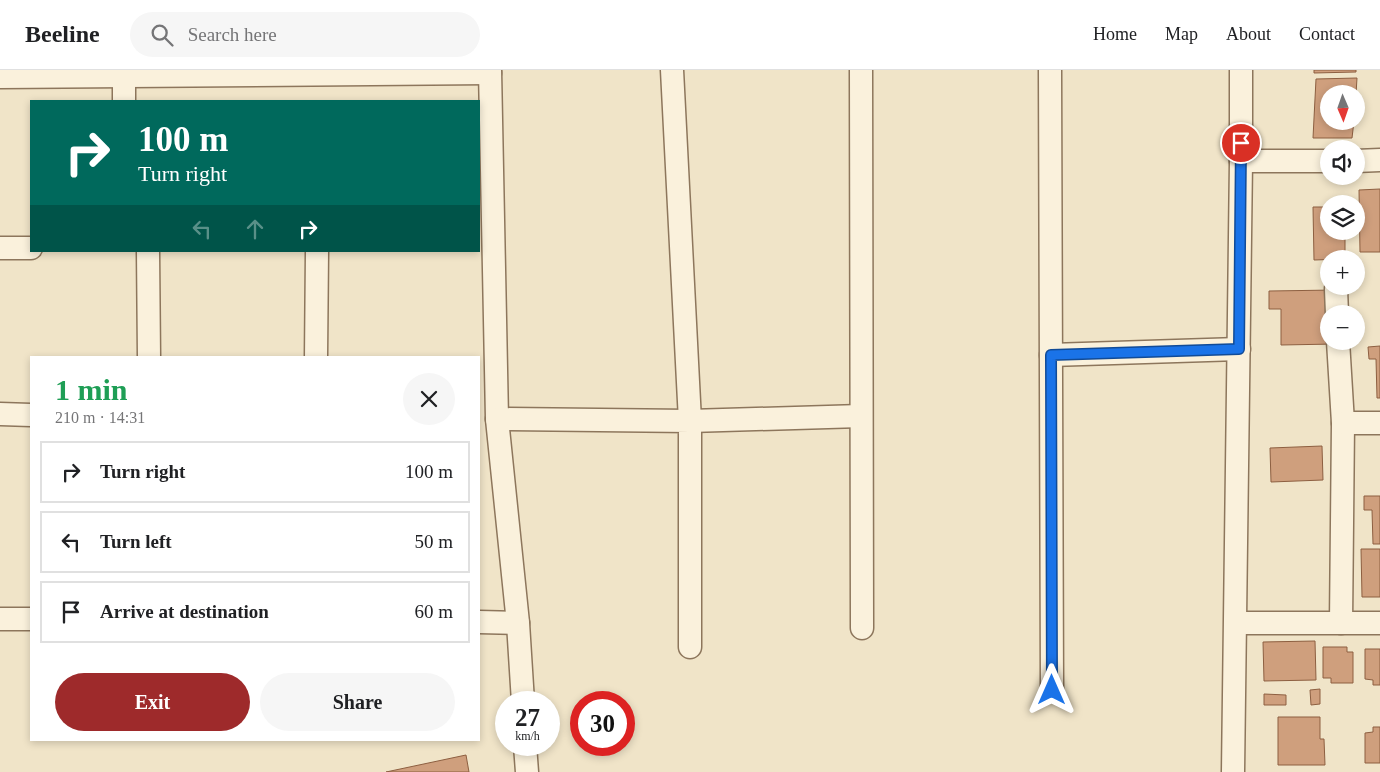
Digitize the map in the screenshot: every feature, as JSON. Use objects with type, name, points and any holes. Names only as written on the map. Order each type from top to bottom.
[{"type":"street","points":[[672,70],[690,421],[690,647]]},
{"type":"street","points":[[862,70],[862,628]]},
{"type":"street","points":[[1050,70],[1052,690]]},
{"type":"street","points":[[1233,772],[1241,70]]},
{"type":"street","points":[[0,77],[124,73],[490,71],[486,250],[497,419],[518,623],[521,691]]},
{"type":"street","points":[[124,73],[124,100]]},
{"type":"street","points":[[1365,160],[1380,160]]},
{"type":"street","points":[[1241,161],[1320,161]]},
{"type":"street","points":[[0,248],[30,248]]},
{"type":"street","points":[[148,252],[149,356]]},
{"type":"street","points":[[316,356],[317,252]]},
{"type":"street","points":[[1051,355],[1239,349]]},
{"type":"street","points":[[1339,350],[1343,424],[1341,623]]},
{"type":"street","points":[[0,414],[30,415]]},
{"type":"street","points":[[497,419],[690,421],[862,416]]},
{"type":"street","points":[[1343,424],[1380,423]]},
{"type":"street","points":[[0,619],[30,619]]},
{"type":"street","points":[[480,622],[518,623]]},
{"type":"street","points":[[1236,623],[1380,623]]},
{"type":"street","points":[[526,756],[527,772]]},
{"type":"building","points":[[1314,70],[1356,70],[1356,72],[1314,73]]},
{"type":"building","points":[[1357,78],[1357,85],[1320,85],[1320,130],[1353,130],[1352,138],[1313,138],[1316,79]]},
{"type":"building","points":[[1380,189],[1380,252],[1360,250],[1360,240],[1365,240],[1365,195],[1359,195],[1359,190]]},
{"type":"building","points":[[1313,207],[1320,207],[1320,240],[1345,240],[1345,250],[1320,250],[1320,260],[1314,260]]},
{"type":"building","points":[[1320,290],[1320,295],[1334,295],[1331,305],[1320,305],[1320,344],[1281,345],[1281,309],[1269,309],[1269,291]]},
{"type":"building","points":[[1380,346],[1380,398],[1377,398],[1376,359],[1369,359],[1368,347]]},
{"type":"building","points":[[1322,446],[1323,480],[1271,482],[1270,448]]},
{"type":"building","points":[[1364,496],[1380,496],[1380,544],[1373,544],[1372,510],[1364,510]]},
{"type":"building","points":[[1361,549],[1380,549],[1380,597],[1362,597]]},
{"type":"building","points":[[1315,641],[1316,680],[1264,681],[1263,642]]},
{"type":"building","points":[[1323,647],[1347,647],[1347,652],[1353,652],[1353,683],[1331,683],[1331,678],[1323,678]]},
{"type":"building","points":[[1365,649],[1380,649],[1380,685],[1373,685],[1373,680],[1365,679]]},
{"type":"building","points":[[1320,689],[1320,704],[1311,705],[1310,690]]},
{"type":"building","points":[[1264,694],[1286,695],[1286,705],[1264,705]]},
{"type":"building","points":[[1278,717],[1320,717],[1320,739],[1324,739],[1325,765],[1278,765]]},
{"type":"building","points":[[1373,727],[1380,727],[1380,763],[1365,763],[1365,733],[1373,732]]},
{"type":"building","points":[[466,755],[469,772],[386,772]]},
{"type":"route","points":[[1052,690],[1051,355],[1239,349],[1241,143]]}]
